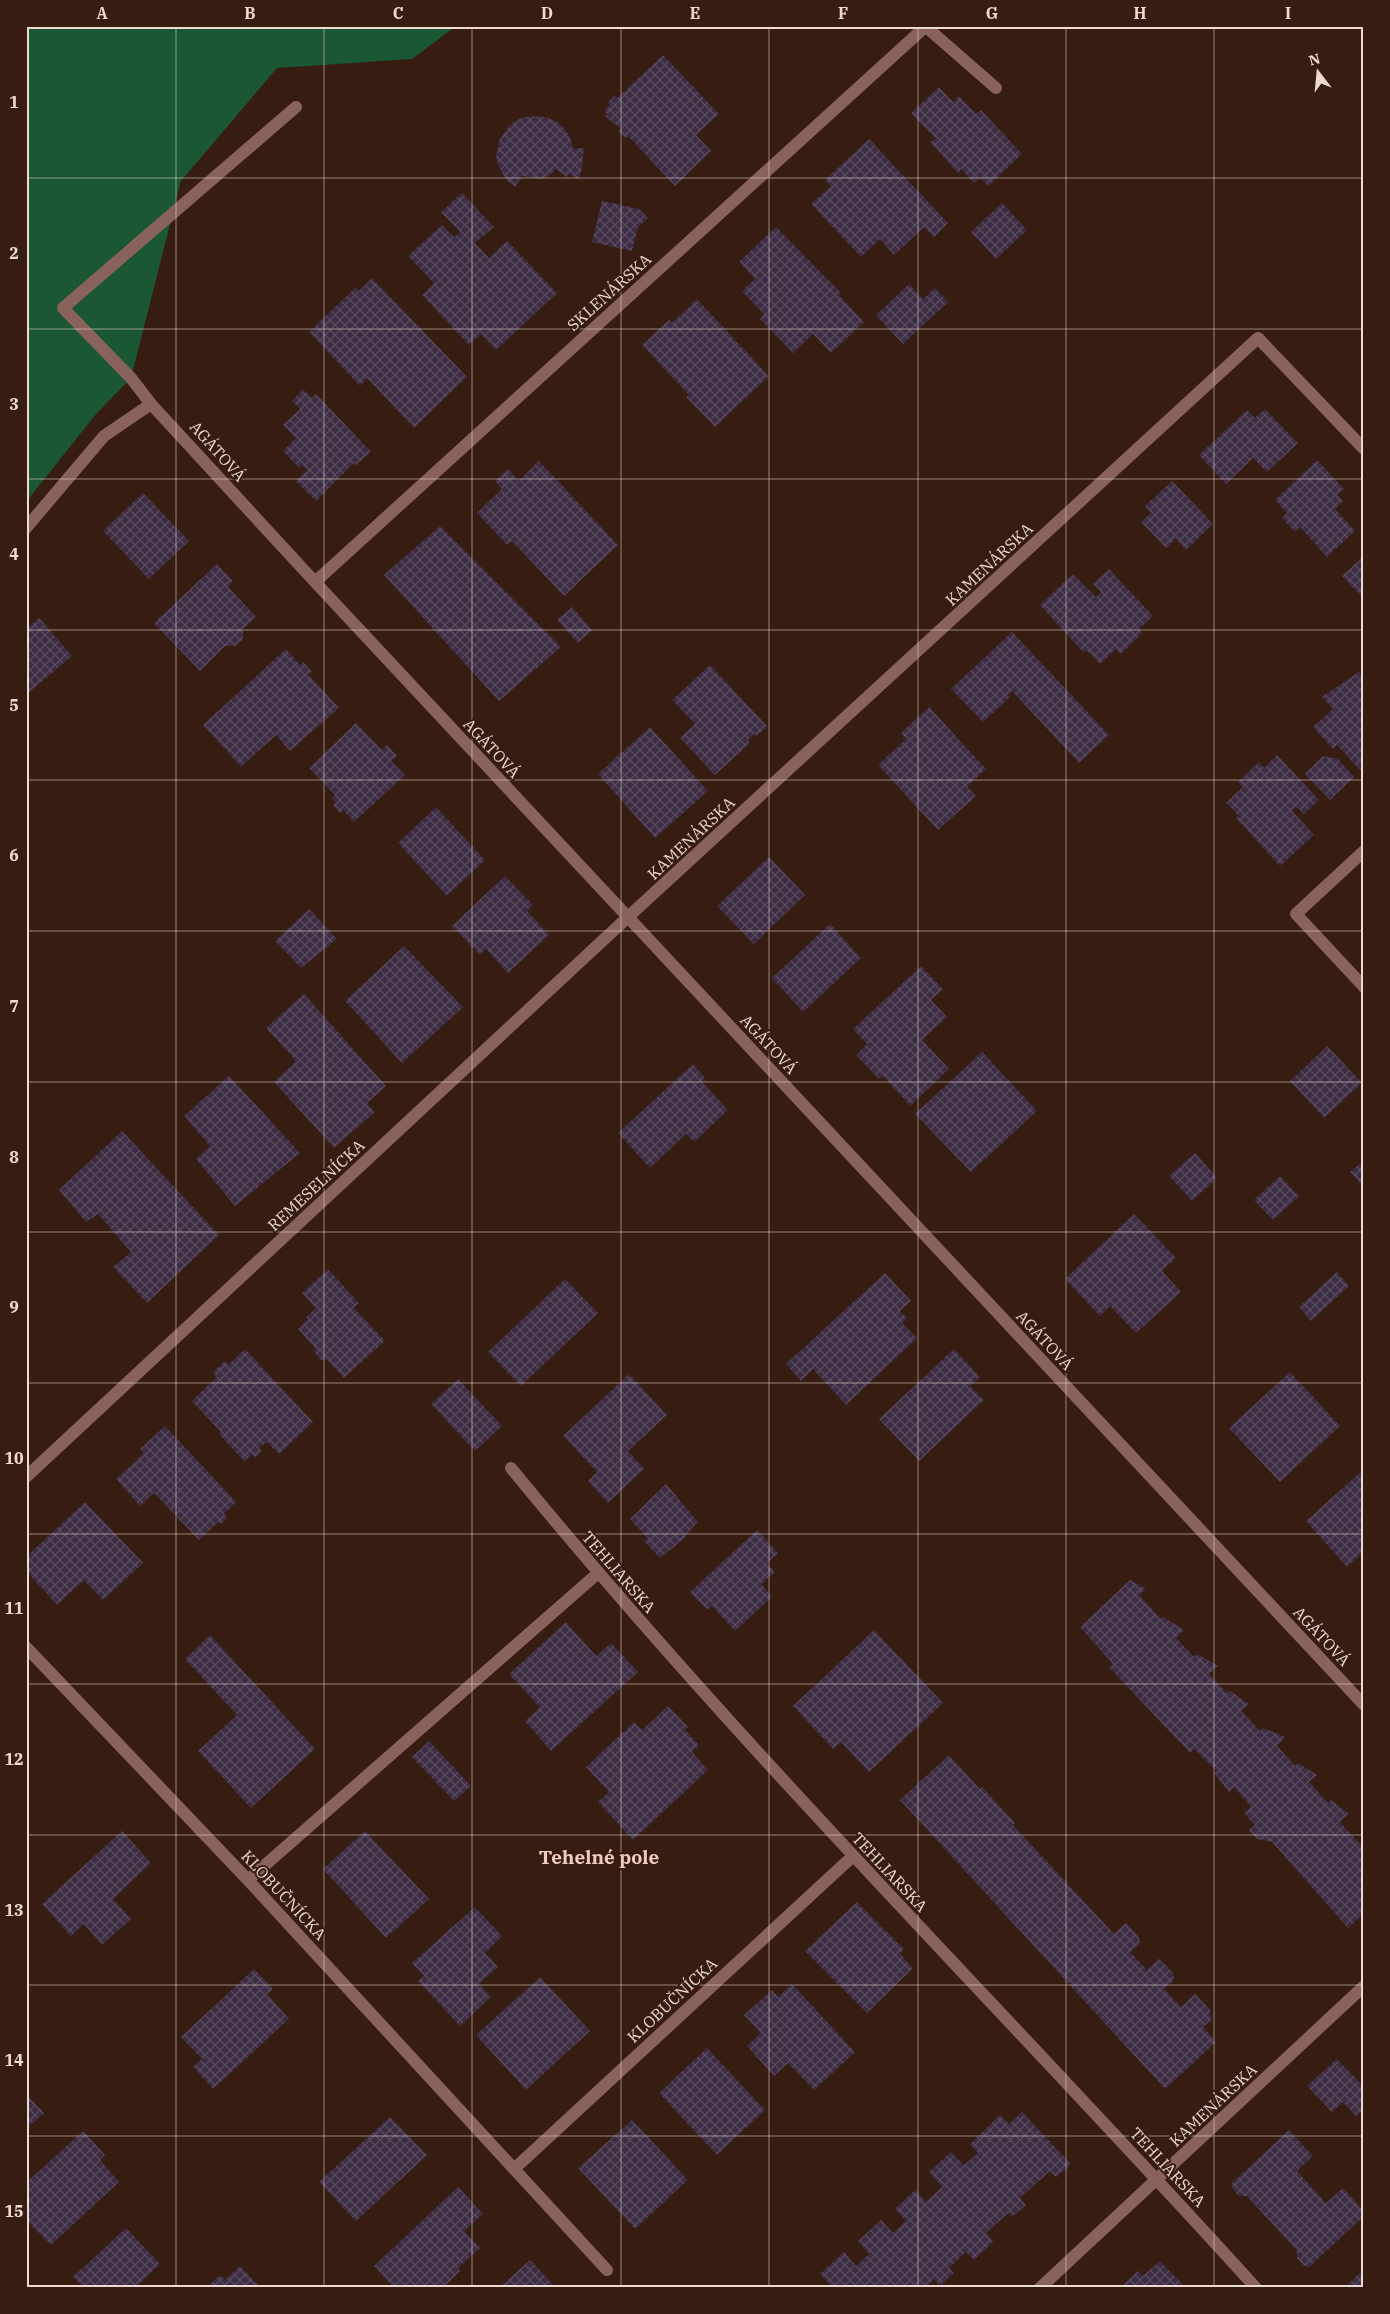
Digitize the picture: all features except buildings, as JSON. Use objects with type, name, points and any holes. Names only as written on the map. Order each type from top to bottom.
[{"type":"street","points":[[925,26],[996,88]]},
{"type":"street","name":"SKLENÁRSKA","points":[[315,582],[925,26]]},
{"type":"street","name":"AGÁTOVÁ","points":[[296,107],[63,308],[131,378],[152,404],[315,582],[1364,1705]]},
{"type":"street","name":"KAMENÁRSKA","points":[[628,917],[1258,338],[1364,449]]},
{"type":"street","points":[[26,528],[104,436],[152,404]]},
{"type":"street","points":[[1364,851],[1296,914],[1364,988]]},
{"type":"street","name":"REMESELNÍCKA","points":[[26,1477],[628,917]]},
{"type":"street","name":"TEHLIARSKA","points":[[511,1468],[597,1574],[853,1856],[1157,2178],[1256,2288]]},
{"type":"street","points":[[248,1880],[597,1574]]},
{"type":"street","name":"KLOBUČNÍCKA","points":[[26,1647],[248,1880],[607,2270]]},
{"type":"street","name":"KLOBUČNÍCKA","points":[[514,2169],[853,1856]]},
{"type":"street","name":"KAMENÁRSKA","points":[[1040,2288],[1364,1986]]},
{"type":"green space","points":[[26,26],[456,26],[412,59],[277,68],[181,181],[131,378],[96,414],[26,502]]},
{"type":"district","name":"Tehelné pole","points":[[599,1857]]}]
